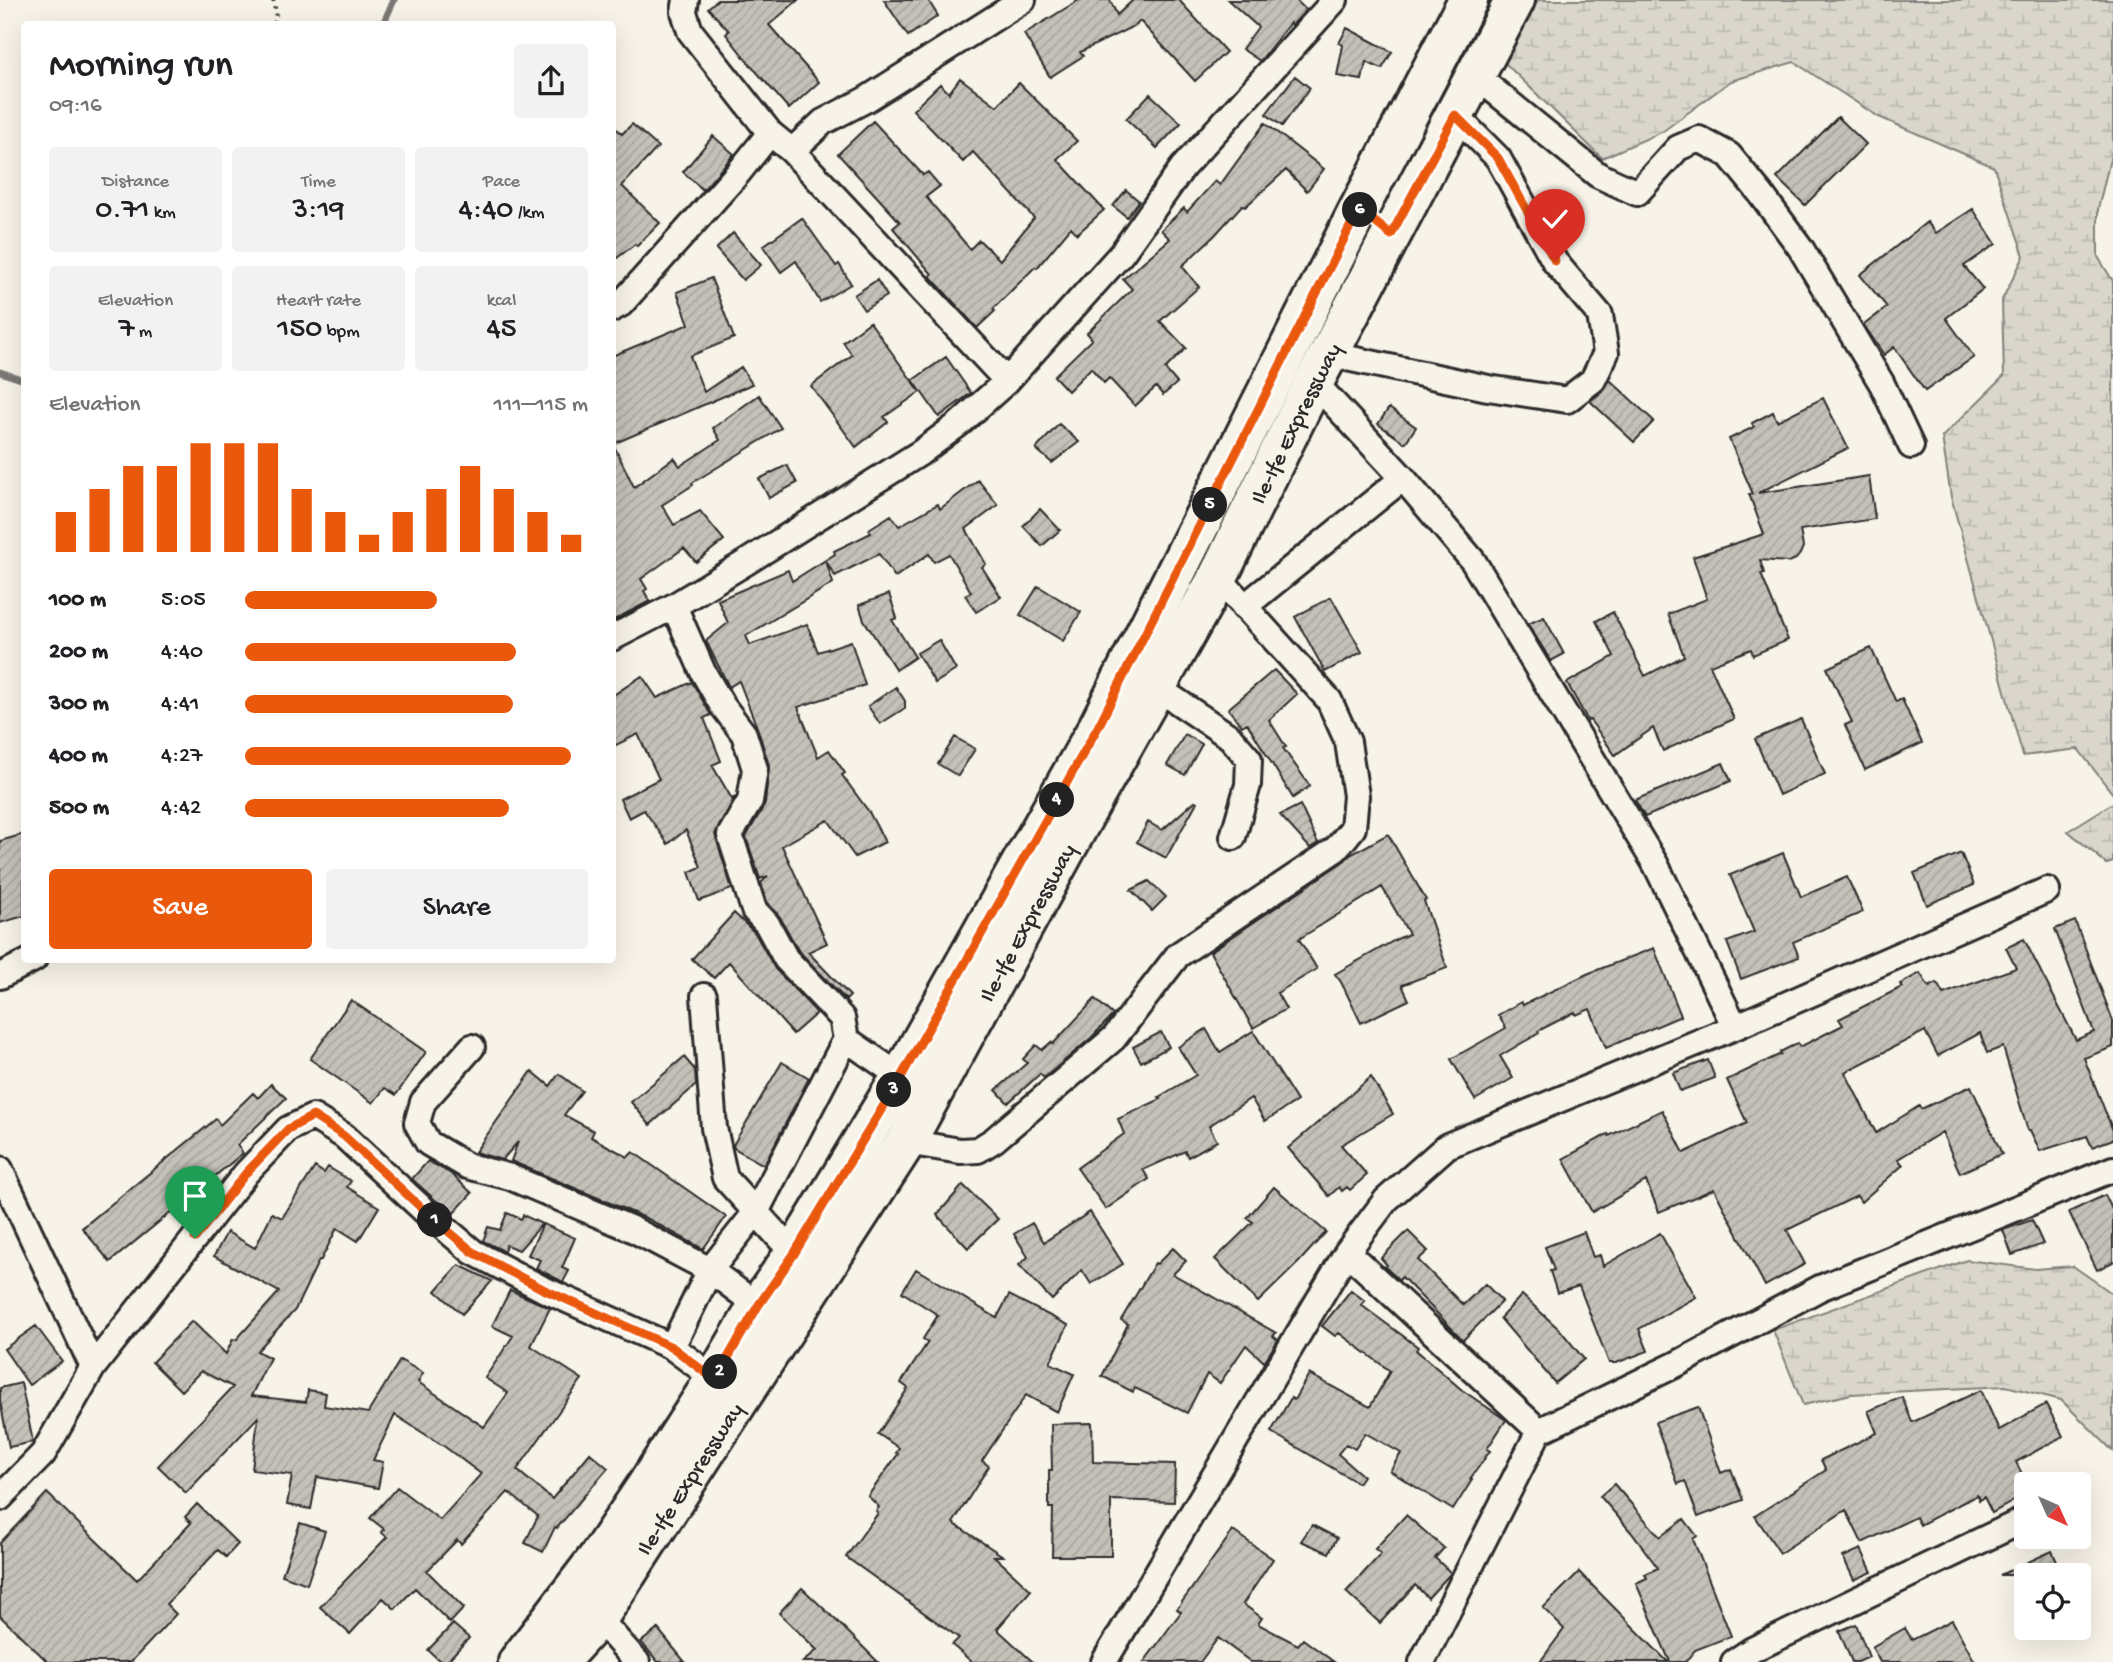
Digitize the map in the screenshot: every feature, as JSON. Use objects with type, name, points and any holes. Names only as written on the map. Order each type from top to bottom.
[{"type":"main road","name":"Ile-Ife Expressway","points":[[518,1662],[600,1555],[715,1380],[901,1077],[1098,727],[1359,209],[1468,0]]},
{"type":"main road","name":"Ile-Ife Expressway","points":[[558,1662],[598,1618],[906,1142],[1218,578],[1321,368],[1515,0]]},
{"type":"main road","points":[[1359,209],[1391,235]]},
{"type":"street","points":[[686,0],[684,12],[690,31],[770,133],[792,151],[1007,381]]},
{"type":"street","points":[[792,151],[823,122],[867,99],[1023,0]]},
{"type":"street","points":[[616,636],[674,606],[745,564],[920,453],[960,424],[1007,381],[1122,253],[1183,167],[1335,0]]},
{"type":"street","points":[[1476,76],[1598,175],[1637,193],[1678,148],[1699,139],[1729,156],[1800,247],[1882,384],[1911,446]]},
{"type":"street","points":[[1321,368],[1567,400],[1593,380],[1606,354],[1600,315],[1555,261],[1498,158],[1455,115]]},
{"type":"street","points":[[616,307],[739,172],[770,133]]},
{"type":"street","points":[[1321,368],[1403,478],[1480,572],[1656,865],[1735,1027]]},
{"type":"street","points":[[1244,607],[1403,478]]},
{"type":"street","points":[[906,1142],[960,1152],[978,1150],[994,1140],[1114,1038],[1178,956],[1336,849],[1353,828],[1356,796],[1348,742],[1329,700],[1218,578]]},
{"type":"street","points":[[672,1347],[710,1270],[756,1212],[846,1040],[842,1018],[786,959],[767,924],[754,910],[730,835],[750,801],[755,769],[744,734],[722,705],[703,672],[674,606]]},
{"type":"street","points":[[1156,687],[1230,737],[1249,759],[1248,785],[1233,836]]},
{"type":"street","points":[[1104,1662],[1346,1252],[1386,1200],[1447,1146],[1735,1027],[2047,890]]},
{"type":"street","points":[[0,976],[26,963]]},
{"type":"street","points":[[704,996],[714,1128],[725,1178],[794,1254]]},
{"type":"street","points":[[846,1040],[901,1077]]},
{"type":"street","points":[[472,1047],[423,1102],[417,1123],[428,1143],[467,1166],[510,1177],[634,1230],[710,1270],[758,1306]]},
{"type":"street","points":[[0,1498],[43,1454],[93,1367],[246,1173],[288,1129],[313,1116],[344,1136],[473,1252],[543,1289],[672,1347],[715,1380]]},
{"type":"street","points":[[0,1169],[93,1367]]},
{"type":"street","points":[[1422,1662],[1539,1431],[1675,1365],[1820,1288],[2113,1169]]},
{"type":"street","points":[[1346,1252],[1539,1431]]},
{"type":"street","points":[[1734,1662],[1752,1650],[2014,1525]]},
{"type":"street","points":[[598,1618],[637,1662]]},
{"type":"path","points":[[273,0],[275,21]]},
{"type":"green space","points":[[1538,0],[2113,0],[2113,147],[2098,209],[2098,257],[2113,281],[2113,794],[2078,749],[2023,756],[1951,497],[1942,437],[2004,376],[2002,300],[2024,256],[1994,167],[1879,117],[1794,62],[1731,81],[1662,132],[1602,158],[1503,61]]},
{"type":"green space","points":[[2113,803],[2113,862],[2107,864],[2068,831]]},
{"type":"green space","points":[[1967,1260],[2035,1269],[2073,1266],[2113,1294],[2113,1451],[2061,1400],[2006,1386],[1851,1394],[1803,1405],[1773,1330]]},
{"type":"building","points":[[717,0],[798,0],[769,25],[819,82],[789,109],[748,62],[726,34],[729,31],[708,8]]},
{"type":"building","points":[[884,0],[928,0],[938,16],[908,36]]},
{"type":"building","points":[[1079,0],[1110,0],[1117,15],[1133,0],[1179,0],[1226,52],[1195,81],[1140,21],[1080,52],[1083,56],[1050,77],[1024,34]]},
{"type":"building","points":[[1228,0],[1296,0],[1306,10],[1292,25],[1290,23],[1260,61],[1242,49],[1258,27]]},
{"type":"building","points":[[1347,28],[1392,52],[1382,69],[1366,62],[1362,80],[1337,76],[1343,45],[1339,43]]},
{"type":"building","points":[[1295,76],[1310,88],[1282,126],[1266,114]]},
{"type":"building","points":[[960,78],[997,106],[1019,83],[1077,141],[1057,159],[1104,210],[1077,234],[1071,227],[1037,268],[993,309],[995,311],[977,328],[930,276],[932,274],[893,228],[900,222],[838,154],[873,121],[923,175],[928,172],[940,186],[926,197],[970,249],[979,240],[1000,260],[1034,218],[973,152],[963,162],[913,110],[940,84],[949,93]]},
{"type":"building","points":[[1150,94],[1181,123],[1157,148],[1126,119]]},
{"type":"building","points":[[1838,117],[1866,144],[1805,205],[1777,178]]},
{"type":"building","points":[[1265,123],[1324,169],[1307,191],[1286,170],[1245,207],[1242,205],[1182,266],[1199,287],[1160,321],[1186,348],[1165,369],[1177,383],[1163,395],[1156,387],[1135,406],[1109,378],[1104,383],[1091,368],[1068,391],[1054,376],[1092,339],[1087,333],[1132,289],[1123,279],[1170,239],[1161,230],[1184,208],[1187,212],[1215,181],[1220,185]]},
{"type":"building","points":[[632,124],[658,147],[622,186],[660,223],[637,246],[635,244],[616,259],[616,129],[622,134]]},
{"type":"building","points":[[713,136],[734,154],[703,190],[683,172]]},
{"type":"building","points":[[1126,190],[1139,201],[1127,217],[1113,206]]},
{"type":"building","points":[[1973,209],[1996,244],[1964,266],[1983,289],[1946,318],[1974,357],[1925,391],[1894,347],[1884,355],[1864,325],[1887,307],[1860,275],[1927,222],[1936,233]]},
{"type":"building","points":[[802,218],[836,266],[839,264],[851,284],[820,302],[796,261],[781,272],[763,246]]},
{"type":"building","points":[[733,233],[761,265],[743,280],[716,249]]},
{"type":"building","points":[[711,278],[734,338],[690,356],[704,392],[741,367],[752,384],[616,443],[616,354],[689,324],[677,292]]},
{"type":"building","points":[[877,280],[887,296],[864,310],[854,295]]},
{"type":"building","points":[[870,322],[920,392],[884,417],[888,422],[856,447],[811,386],[852,355],[843,342]]},
{"type":"building","points":[[946,357],[971,393],[939,417],[913,380]]},
{"type":"building","points":[[1610,380],[1654,421],[1634,442],[1590,401],[1603,391]]},
{"type":"building","points":[[759,395],[781,428],[692,483],[693,485],[662,505],[674,525],[700,511],[724,540],[696,562],[684,548],[641,579],[650,601],[616,619],[616,450],[634,487],[674,458],[680,466],[720,440],[713,428]]},
{"type":"building","points":[[1823,398],[1848,448],[1758,493],[1869,476],[1875,519],[1800,530],[1803,547],[1796,559],[1789,562],[1760,560],[1764,573],[1761,574],[1788,640],[1753,655],[1751,649],[1710,665],[1734,719],[1663,751],[1653,728],[1615,755],[1590,720],[1588,721],[1567,683],[1614,656],[1596,621],[1613,612],[1645,676],[1684,656],[1668,614],[1707,599],[1693,557],[1764,534],[1749,494],[1753,494],[1729,439],[1754,427],[1752,423],[1773,412],[1777,421]]},
{"type":"building","points":[[1389,408],[1416,427],[1405,443],[1378,424]]},
{"type":"building","points":[[1059,424],[1079,442],[1052,463],[1036,449]]},
{"type":"building","points":[[787,465],[797,483],[769,498],[759,479]]},
{"type":"building","points":[[978,480],[998,505],[966,529],[986,564],[982,567],[1001,597],[976,612],[965,595],[971,592],[949,554],[934,562],[929,554],[895,577],[879,554],[835,576],[826,561],[833,583],[746,636],[750,645],[807,624],[818,652],[851,641],[865,685],[798,707],[818,757],[829,750],[885,842],[855,857],[828,820],[782,846],[827,943],[808,952],[850,996],[846,1000],[798,950],[780,917],[767,902],[761,883],[768,876],[760,879],[746,837],[765,804],[769,765],[739,681],[729,687],[706,641],[728,623],[718,600],[788,570],[792,581],[835,554],[834,551],[871,533],[869,529],[891,515],[899,526],[938,504],[940,509]]},
{"type":"building","points":[[1040,509],[1060,530],[1042,546],[1023,526]]},
{"type":"building","points":[[1038,586],[1081,612],[1063,641],[1020,615]]},
{"type":"building","points":[[889,594],[897,618],[892,620],[915,657],[896,670],[864,620],[859,605]]},
{"type":"building","points":[[1331,597],[1362,652],[1325,672],[1295,617]]},
{"type":"building","points":[[1544,617],[1564,654],[1551,661],[1528,624]]},
{"type":"building","points":[[939,640],[956,670],[935,683],[917,653]]},
{"type":"building","points":[[1871,648],[1896,702],[1902,699],[1922,743],[1865,770],[1845,725],[1852,722],[1827,668]]},
{"type":"building","points":[[1274,670],[1297,694],[1269,720],[1286,747],[1283,748],[1310,786],[1293,798],[1247,723],[1242,726],[1228,709]]},
{"type":"building","points":[[642,676],[657,698],[692,682],[711,715],[704,718],[721,761],[712,765],[732,799],[735,797],[715,834],[732,889],[699,901],[689,872],[701,867],[686,830],[668,844],[644,810],[629,818],[620,799],[659,779],[638,734],[616,745],[616,693]]},
{"type":"building","points":[[896,687],[905,701],[905,708],[880,724],[868,706]]},
{"type":"building","points":[[1801,719],[1825,774],[1779,795],[1755,739]]},
{"type":"building","points":[[1185,734],[1202,744],[1185,775],[1167,765]]},
{"type":"building","points":[[955,737],[975,749],[958,776],[938,764]]},
{"type":"building","points":[[1723,763],[1731,781],[1645,817],[1635,800]]},
{"type":"building","points":[[1197,802],[1166,858],[1137,842],[1148,822],[1162,830]]},
{"type":"building","points":[[1300,805],[1318,843],[1310,848],[1280,815]]},
{"type":"building","points":[[1388,834],[1426,900],[1424,901],[1447,968],[1402,985],[1409,1000],[1361,1023],[1335,974],[1409,934],[1382,887],[1299,939],[1317,969],[1277,993],[1286,1009],[1253,1028],[1210,952],[1350,855]]},
{"type":"building","points":[[21,835],[21,917],[0,923],[0,841]]},
{"type":"building","points":[[1783,853],[1801,897],[1847,877],[1863,912],[1793,942],[1799,957],[1741,979],[1727,942],[1754,932],[1730,875]]},
{"type":"building","points":[[1961,853],[1974,885],[1927,905],[1914,873]]},
{"type":"building","points":[[1149,881],[1166,897],[1152,911],[1131,890]]},
{"type":"building","points":[[734,913],[755,933],[775,969],[817,1013],[793,1034],[729,962],[714,978],[692,959]]},
{"type":"building","points":[[2075,921],[2113,1021],[2113,1047],[2084,1058],[2113,1131],[2113,1139],[2092,1147],[2087,1136],[2040,1151],[2030,1130],[2028,1131],[2003,1047],[1987,1053],[1980,1033],[1938,1056],[1925,1031],[1845,1072],[1876,1133],[1919,1106],[1921,1109],[1971,1086],[2002,1154],[1960,1173],[1942,1132],[1898,1159],[1903,1165],[1861,1202],[1857,1196],[1787,1230],[1805,1264],[1765,1286],[1714,1189],[1659,1212],[1646,1181],[1592,1212],[1563,1159],[1608,1134],[1609,1136],[1662,1110],[1684,1153],[1747,1123],[1727,1080],[1798,1043],[1800,1047],[1843,1025],[1839,1019],[1902,987],[1900,984],[1920,973],[1929,987],[1937,983],[1943,994],[2016,968],[2006,948],[2024,939],[2076,1040],[2094,1032],[2055,929]]},
{"type":"building","points":[[1654,948],[1681,1016],[1606,1048],[1590,1009],[1576,1015],[1575,1012],[1538,1031],[1539,1033],[1500,1056],[1513,1078],[1475,1100],[1451,1059],[1506,1028],[1498,1015],[1521,1002],[1523,1005],[1587,974]]},
{"type":"building","points":[[1095,999],[1113,1015],[1091,1038],[1044,1078],[1040,1074],[1008,1103],[996,1090],[1027,1063],[1023,1059],[1036,1045],[1042,1050],[1051,1042],[1053,1044]]},
{"type":"building","points":[[351,1000],[426,1052],[396,1095],[385,1088],[373,1103],[310,1059]]},
{"type":"building","points":[[1206,1029],[1220,1052],[1253,1031],[1297,1101],[1265,1121],[1251,1098],[1209,1126],[1217,1141],[1188,1157],[1185,1151],[1143,1170],[1149,1179],[1106,1209],[1077,1168],[1124,1134],[1118,1119],[1161,1099],[1159,1097],[1196,1075],[1178,1047]]},
{"type":"building","points":[[1161,1032],[1169,1047],[1141,1062],[1133,1047]]},
{"type":"building","points":[[684,1057],[695,1070],[696,1085],[650,1125],[631,1102]]},
{"type":"building","points":[[1708,1060],[1715,1078],[1680,1091],[1673,1073]]},
{"type":"building","points":[[782,1062],[809,1078],[764,1165],[733,1145]]},
{"type":"building","points":[[532,1071],[550,1086],[559,1074],[582,1091],[564,1115],[594,1131],[591,1137],[628,1157],[633,1152],[726,1217],[703,1249],[648,1219],[511,1161],[518,1142],[502,1160],[475,1152]]},
{"type":"building","points":[[1371,1077],[1393,1114],[1341,1145],[1367,1175],[1350,1190],[1347,1187],[1342,1191],[1339,1187],[1329,1196],[1288,1148]]},
{"type":"building","points":[[271,1084],[286,1098],[237,1145],[243,1153],[110,1262],[82,1228],[216,1119],[220,1125],[253,1093],[258,1098]]},
{"type":"building","points":[[428,1161],[450,1173],[472,1193],[452,1215],[412,1179]]},
{"type":"building","points":[[315,1167],[324,1173],[328,1167],[351,1181],[347,1187],[379,1207],[358,1241],[337,1228],[295,1310],[257,1351],[270,1358],[251,1396],[306,1402],[308,1390],[326,1393],[324,1406],[368,1413],[400,1360],[423,1373],[418,1382],[484,1427],[508,1393],[485,1378],[513,1336],[492,1326],[510,1290],[550,1308],[531,1346],[582,1379],[517,1470],[552,1499],[590,1453],[608,1468],[557,1528],[555,1527],[543,1552],[525,1543],[538,1516],[508,1492],[461,1544],[457,1540],[427,1571],[464,1608],[450,1623],[415,1588],[395,1609],[383,1598],[350,1634],[320,1607],[387,1537],[381,1532],[384,1529],[370,1518],[397,1487],[440,1520],[481,1474],[395,1415],[373,1460],[383,1462],[378,1488],[317,1477],[311,1509],[287,1505],[292,1475],[252,1470],[258,1417],[186,1493],[158,1466],[233,1387],[201,1371],[181,1391],[152,1362],[192,1321],[226,1354],[233,1339],[236,1340],[279,1292],[214,1256],[227,1232],[255,1248],[272,1213],[282,1218]]},
{"type":"building","points":[[963,1185],[998,1219],[968,1248],[937,1215]]},
{"type":"building","points":[[1274,1187],[1326,1232],[1258,1302],[1215,1259],[1253,1222],[1247,1218]]},
{"type":"building","points":[[2105,1195],[2113,1211],[2113,1262],[2097,1270],[2069,1212]]},
{"type":"building","points":[[1090,1212],[1123,1264],[1091,1284],[1082,1270],[1052,1300],[1019,1265],[1028,1257],[1014,1234],[1032,1223],[1044,1242]]},
{"type":"building","points":[[507,1213],[521,1219],[523,1215],[542,1224],[519,1250],[506,1245],[504,1251],[483,1241],[488,1227],[500,1230]]},
{"type":"building","points":[[2032,1220],[2043,1244],[2012,1255],[2003,1230]]},
{"type":"building","points":[[543,1224],[575,1238],[562,1268],[569,1271],[563,1282],[536,1268],[540,1260],[528,1255]]},
{"type":"building","points":[[1408,1231],[1428,1251],[1418,1260],[1463,1305],[1485,1284],[1502,1301],[1463,1340],[1402,1277],[1399,1280],[1385,1267],[1387,1265],[1381,1258]]},
{"type":"building","points":[[1584,1232],[1593,1257],[1600,1255],[1603,1266],[1660,1233],[1696,1297],[1639,1329],[1648,1351],[1609,1363],[1579,1286],[1557,1293],[1550,1271],[1554,1270],[1545,1247]]},
{"type":"building","points":[[1173,1248],[1186,1261],[1173,1274],[1276,1333],[1273,1336],[1278,1340],[1264,1362],[1246,1345],[1220,1383],[1207,1374],[1187,1413],[1135,1388],[1133,1392],[1102,1376],[1128,1324],[1121,1320],[1155,1263]]},
{"type":"building","points":[[459,1265],[492,1281],[462,1314],[436,1291]]},
{"type":"building","points":[[916,1269],[997,1318],[1009,1295],[1068,1325],[1050,1363],[1074,1374],[1057,1412],[1026,1395],[982,1461],[989,1466],[953,1523],[1003,1556],[994,1556],[1031,1590],[997,1629],[1033,1662],[972,1662],[952,1645],[959,1638],[846,1557],[878,1513],[876,1511],[879,1507],[868,1496],[898,1454],[896,1453],[899,1448],[878,1434],[908,1388],[901,1383],[928,1342],[923,1339],[938,1315],[902,1292]]},
{"type":"building","points":[[1351,1290],[1365,1301],[1361,1305],[1418,1347],[1416,1350],[1462,1390],[1506,1420],[1453,1510],[1390,1471],[1401,1453],[1365,1433],[1355,1449],[1346,1444],[1338,1454],[1363,1476],[1358,1483],[1271,1432],[1309,1374],[1370,1407],[1390,1371],[1339,1333],[1335,1336],[1322,1326]]},
{"type":"building","points":[[1522,1295],[1561,1331],[1584,1359],[1555,1383],[1500,1318]]},
{"type":"building","points":[[36,1326],[62,1361],[29,1385],[4,1349]]},
{"type":"building","points":[[21,1383],[33,1442],[9,1447],[0,1388]]},
{"type":"building","points":[[1981,1390],[1999,1430],[2046,1404],[2063,1436],[2016,1462],[2021,1472],[2014,1472],[2014,1501],[1992,1513],[1984,1497],[1979,1500],[1977,1495],[1920,1525],[1916,1517],[1862,1543],[1846,1510],[1780,1553],[1755,1516],[1826,1470],[1821,1460],[1877,1433],[1868,1411],[1902,1397],[1913,1422]]},
{"type":"building","points":[[1698,1407],[1721,1473],[1731,1469],[1743,1500],[1698,1517],[1685,1481],[1678,1484],[1655,1422]]},
{"type":"building","points":[[1092,1423],[1093,1462],[1175,1464],[1174,1502],[1111,1500],[1111,1556],[1052,1556],[1053,1508],[1049,1508],[1051,1424]]},
{"type":"building","points":[[1614,1484],[1660,1537],[1684,1519],[1697,1536],[1693,1539],[1731,1636],[1695,1650],[1685,1662],[1670,1662],[1636,1583],[1647,1578],[1645,1574],[1658,1568],[1600,1496]]},
{"type":"building","points":[[47,1493],[137,1580],[191,1523],[185,1517],[197,1504],[238,1544],[226,1557],[218,1550],[166,1604],[176,1614],[131,1662],[48,1662],[0,1616],[0,1543]]},
{"type":"building","points":[[1406,1515],[1444,1548],[1435,1558],[1451,1573],[1428,1598],[1415,1585],[1380,1623],[1346,1592],[1381,1554],[1375,1549]]},
{"type":"building","points":[[300,1523],[325,1531],[307,1584],[282,1575]]},
{"type":"building","points":[[1312,1525],[1337,1538],[1329,1553],[1301,1541]]},
{"type":"building","points":[[1233,1531],[1273,1559],[1243,1604],[1262,1618],[1258,1624],[1298,1645],[1303,1639],[1334,1662],[1251,1662],[1218,1638],[1200,1662],[1144,1662],[1181,1612],[1177,1609]]},
{"type":"building","points":[[1861,1549],[1872,1572],[1854,1580],[1843,1557]]},
{"type":"building","points":[[2052,1551],[2058,1563],[2026,1563]]},
{"type":"building","points":[[2014,1569],[2014,1575],[2000,1575]]},
{"type":"building","points":[[1579,1572],[1668,1662],[1540,1662],[1564,1629],[1543,1608]]},
{"type":"building","points":[[802,1588],[878,1662],[803,1662],[817,1650],[779,1613]]},
{"type":"building","points":[[1952,1620],[1975,1662],[1880,1662],[1872,1647],[1905,1628],[1912,1640]]},
{"type":"building","points":[[453,1624],[469,1638],[446,1662],[441,1662],[428,1650]]},
{"type":"building","points":[[1856,1624],[1869,1657],[1852,1662],[1839,1631]]},
{"type":"building","points":[[658,1629],[685,1662],[658,1662],[641,1642]]},
{"type":"waterway","points":[[384,21],[394,0]]},
{"type":"waterway","points":[[0,372],[21,379]]},
{"type":"route","points":[[195,1238],[246,1173],[288,1129],[313,1116],[344,1136],[473,1252],[543,1289],[672,1347],[715,1380],[758,1306],[850,1164],[1098,727],[1359,209],[1391,235],[1455,115],[1498,158],[1555,261]]}]
